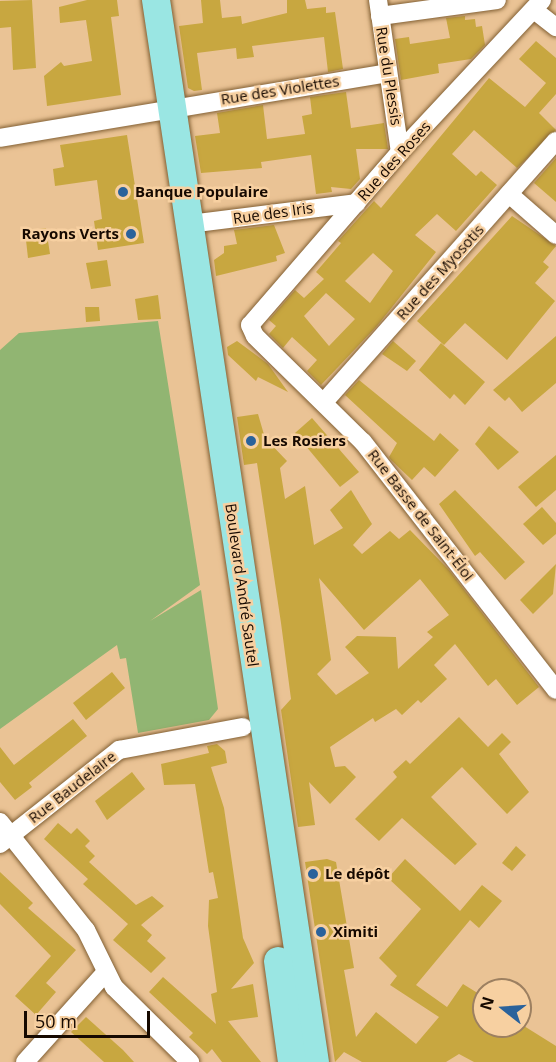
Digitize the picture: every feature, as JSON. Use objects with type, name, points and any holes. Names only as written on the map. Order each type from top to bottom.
[{"type":"main road","name":"Boulevard André Sautel","points":[[136,0],[189,225],[315,1062]]},
{"type":"main road","name":"Boulevard André Sautel","points":[[156,0],[163,112],[243,728],[289,1056]]},
{"type":"street","points":[[379,8],[497,0]]},
{"type":"street","points":[[538,5],[556,27]]},
{"type":"street","name":"Rue des Roses","points":[[250,325],[400,152],[538,5]]},
{"type":"street","name":"Rue du Plessis","points":[[379,8],[400,152]]},
{"type":"street","name":"Rue des Violettes","points":[[0,138],[388,73]]},
{"type":"street","name":"Rue des Myosotis","points":[[324,402],[556,141]]},
{"type":"street","points":[[509,194],[556,235]]},
{"type":"street","name":"Rue des Iris","points":[[189,225],[357,203]]},
{"type":"street","name":"Rue Basse de Saint-Éloi","points":[[250,325],[324,402],[400,487],[556,690]]},
{"type":"street","name":"Rue Baudelaire","points":[[4,834],[119,750],[243,728]]},
{"type":"street","points":[[4,834],[75,914],[106,972],[127,1002],[190,1062]]},
{"type":"street","points":[[25,1062],[106,972]]},
{"type":"green space","points":[[158,321],[200,585],[150,621],[201,590],[218,709],[209,720],[138,733],[126,658],[120,659],[117,645],[0,729],[0,350],[19,333]]},
{"type":"building","points":[[32,0],[36,68],[13,70],[11,27],[0,28],[0,1]]},
{"type":"building","points":[[87,0],[117,0],[119,16],[111,17],[121,95],[47,106],[44,76],[61,62],[64,66],[92,61],[86,20],[60,23],[59,7]]},
{"type":"building","points":[[201,0],[220,0],[222,18],[241,16],[242,24],[287,13],[287,0],[305,0],[307,9],[326,7],[326,13],[335,12],[343,69],[328,72],[324,37],[252,46],[254,57],[237,59],[236,48],[197,53],[202,90],[194,91],[188,88],[179,26],[203,23]]},
{"type":"building","points":[[465,16],[465,20],[475,19],[476,27],[482,26],[485,45],[471,59],[438,64],[439,73],[401,80],[395,39],[409,37],[410,44],[450,38],[446,18]]},
{"type":"building","points":[[536,41],[556,58],[556,94],[539,113],[556,130],[517,168],[474,130],[452,154],[476,176],[481,171],[497,185],[456,231],[437,214],[415,235],[436,252],[377,326],[321,385],[307,371],[317,360],[292,337],[283,348],[269,334],[276,326],[269,320],[295,290],[304,298],[324,279],[316,272],[341,243],[338,241],[374,201],[381,208],[489,78],[525,107],[546,83],[519,59]],"holes":[[[373,253],[393,271],[370,303],[345,281]],[[326,293],[355,319],[329,346],[304,316]]]},
{"type":"building","points":[[346,92],[351,128],[384,123],[388,149],[356,149],[360,179],[351,189],[331,187],[332,192],[316,194],[311,155],[261,162],[262,168],[201,173],[195,136],[220,133],[217,113],[263,105],[267,139],[305,134],[302,116],[312,114],[310,97]]},
{"type":"building","points":[[127,135],[144,243],[98,250],[94,221],[102,219],[97,180],[55,186],[53,169],[64,167],[60,145]]},
{"type":"building","points":[[556,158],[556,202],[534,183]]},
{"type":"building","points":[[512,216],[556,246],[543,262],[549,267],[535,283],[555,301],[507,360],[465,323],[444,345],[417,321]]},
{"type":"building","points":[[274,225],[285,253],[276,256],[277,261],[216,276],[214,260],[224,253],[224,246],[237,244],[234,230]]},
{"type":"building","points":[[46,228],[50,254],[28,258],[25,231]]},
{"type":"building","points":[[107,260],[111,286],[91,289],[86,263]]},
{"type":"building","points":[[158,295],[161,319],[138,320],[135,299]]},
{"type":"building","points":[[85,307],[99,307],[100,321],[86,322]]},
{"type":"building","points":[[556,336],[556,383],[522,412],[509,397],[505,401],[493,390]]},
{"type":"building","points":[[237,341],[268,364],[288,392],[258,377],[256,381],[228,355],[227,347]]},
{"type":"building","points":[[393,341],[416,361],[407,371],[382,354]]},
{"type":"building","points":[[441,343],[485,382],[465,405],[454,394],[450,399],[419,370]]},
{"type":"building","points":[[359,380],[434,441],[440,433],[459,450],[435,477],[424,467],[412,480],[391,460],[389,457],[397,443],[345,395]]},
{"type":"building","points":[[258,414],[265,438],[287,461],[280,468],[285,499],[305,486],[314,545],[343,528],[330,510],[351,490],[372,524],[353,545],[362,554],[390,531],[399,539],[410,530],[449,570],[539,687],[517,705],[496,679],[488,686],[455,644],[434,665],[447,679],[421,703],[418,700],[402,715],[396,709],[375,722],[373,718],[330,747],[335,767],[345,766],[356,777],[330,804],[309,782],[315,825],[298,827],[281,710],[291,699],[281,623],[257,463],[244,465],[237,417]],"holes":[[[319,578],[364,630],[420,579],[449,615],[427,632],[433,637],[398,669],[396,637],[357,636],[345,647],[369,673],[336,695],[317,674],[331,660]]]},
{"type":"building","points":[[312,418],[359,472],[340,487],[295,433]]},
{"type":"building","points":[[489,426],[519,452],[498,470],[475,444]]},
{"type":"building","points":[[556,455],[556,490],[536,507],[518,487]]},
{"type":"building","points":[[455,490],[525,562],[505,580],[480,552],[475,556],[439,504]]},
{"type":"building","points":[[542,507],[556,523],[556,534],[543,545],[523,524]]},
{"type":"building","points":[[556,564],[553,594],[533,614],[520,600]]},
{"type":"building","points":[[112,672],[125,688],[86,720],[73,703]]},
{"type":"building","points":[[459,717],[488,747],[502,733],[511,742],[499,754],[529,792],[507,814],[462,767],[431,797],[477,844],[455,865],[402,818],[379,841],[355,819],[397,777],[393,772],[406,760],[410,764]]},
{"type":"building","points":[[73,719],[87,736],[29,783],[32,787],[15,800],[0,782],[0,747],[14,765]]},
{"type":"building","points":[[217,744],[225,751],[227,763],[211,767],[224,808],[243,938],[254,963],[231,989],[253,984],[258,1017],[228,1021],[261,1062],[222,1062],[212,1049],[207,1054],[189,1037],[193,1033],[149,992],[163,977],[216,1024],[211,994],[217,992],[208,926],[209,900],[218,898],[213,872],[209,873],[195,784],[164,785],[161,764],[209,753],[207,746]]},
{"type":"building","points":[[132,772],[145,789],[107,820],[95,801]]},
{"type":"building","points":[[58,823],[71,834],[77,828],[90,841],[85,846],[95,856],[89,862],[136,905],[152,896],[164,906],[141,925],[152,935],[147,941],[166,958],[151,973],[113,940],[128,924],[83,884],[88,879],[44,839]]},
{"type":"building","points":[[516,846],[526,855],[512,871],[502,863]]},
{"type":"building","points":[[327,859],[336,862],[354,968],[344,970],[356,1037],[376,1012],[416,1044],[439,1017],[390,985],[397,976],[379,958],[421,909],[388,878],[405,859],[460,911],[482,885],[502,901],[479,928],[470,920],[416,985],[447,1007],[463,984],[472,990],[472,1038],[532,1038],[532,1031],[556,1046],[556,1062],[474,1062],[459,1054],[446,1062],[362,1062],[344,1052],[335,1062],[305,862]]},
{"type":"building","points":[[0,872],[33,903],[28,908],[76,950],[46,983],[56,992],[36,1015],[15,996],[51,956],[0,904]]},
{"type":"building","points":[[86,1017],[134,1062],[104,1062],[71,1032]]},
{"type":"place","name":"Banque Populaire","points":[[123,192]]},
{"type":"place","name":"Rayons Verts","points":[[131,234]]},
{"type":"place","name":"Les Rosiers","points":[[251,441]]},
{"type":"place","name":"Le dépôt","points":[[313,874]]},
{"type":"place","name":"Ximiti","points":[[321,932]]}]
